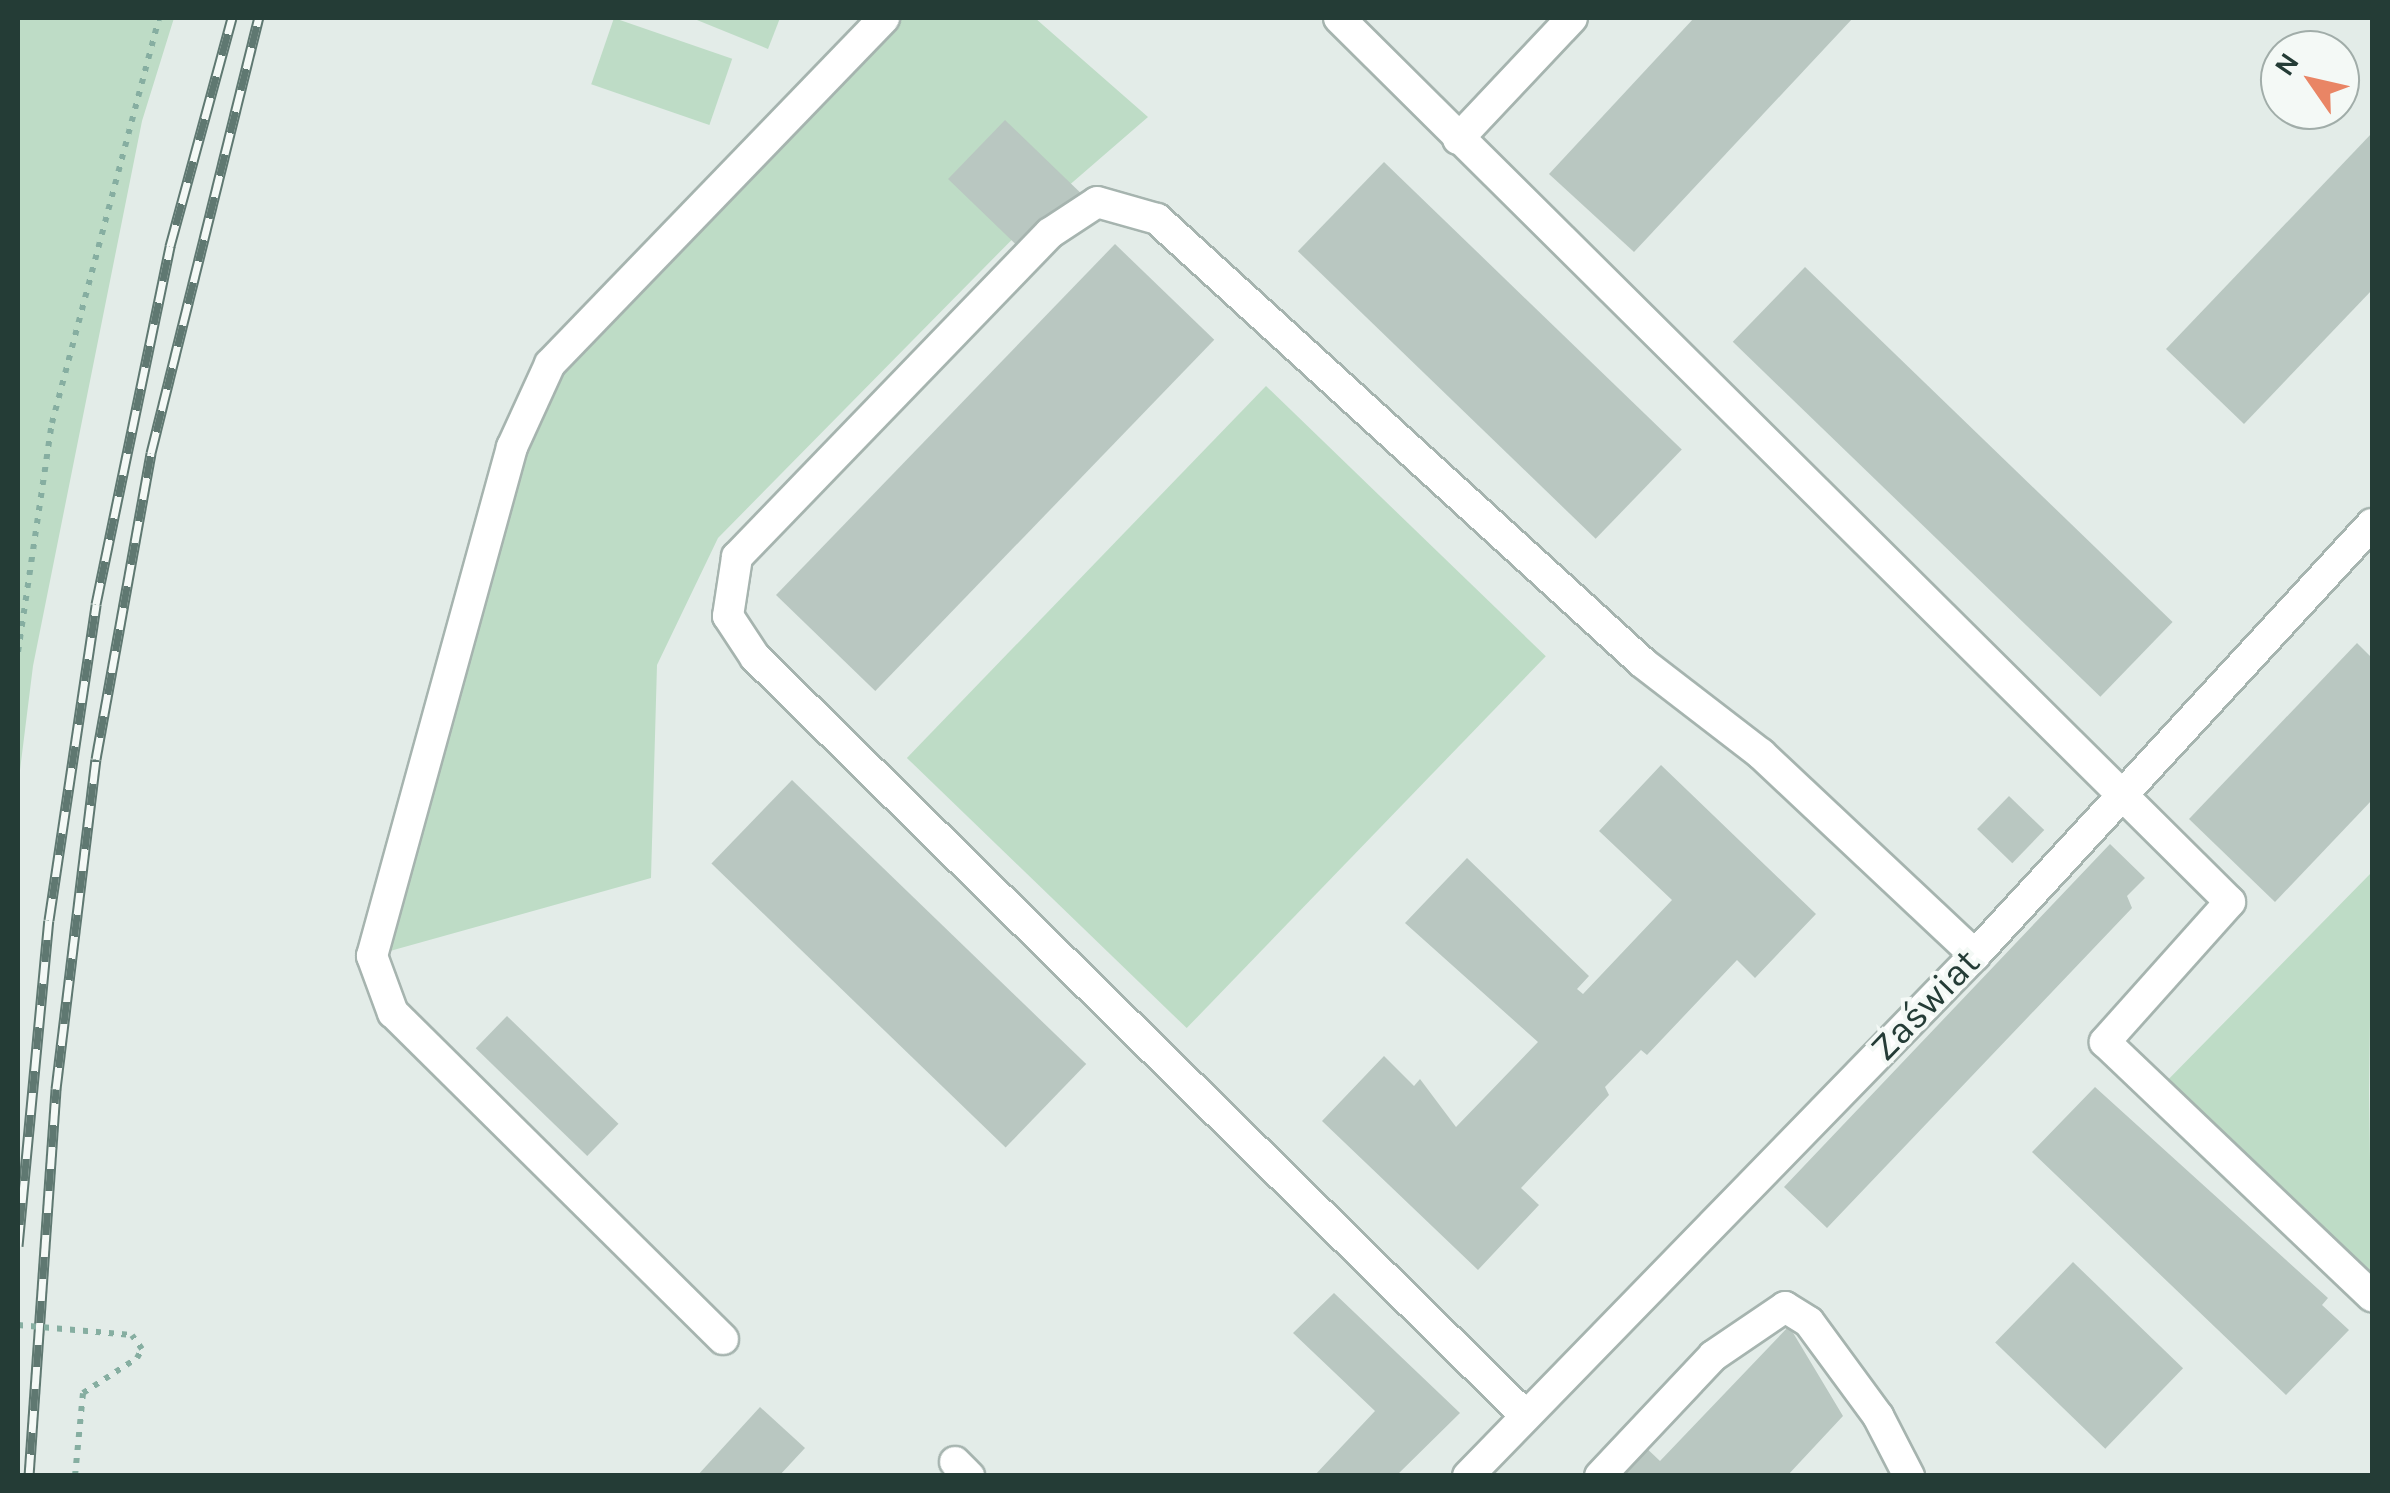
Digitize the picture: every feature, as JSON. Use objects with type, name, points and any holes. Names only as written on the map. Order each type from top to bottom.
[{"type":"lane","points":[[723,1339],[393,1013],[372,956],[512,447],[550,364],[884,18]]},
{"type":"lane","points":[[1339,18],[2230,902],[2105,1042],[2372,1296]]},
{"type":"lane","points":[[1458,139],[1572,18]]},
{"type":"lane","points":[[1525,1415],[755,657],[728,616],[737,557],[1050,233],[1098,202],[1156,219],[1643,663],[1761,754],[1974,955]]},
{"type":"lane","name":"Zaświat","points":[[1468,1476],[1974,955],[2372,524]]},
{"type":"lane","points":[[1600,1476],[1714,1356],[1785,1308],[1808,1322],[1878,1416],[1908,1476]]},
{"type":"path","points":[[18,652],[52,423],[159,18]]},
{"type":"path","points":[[18,1325],[132,1334],[142,1349],[137,1358],[82,1392],[76,1476]]},
{"type":"green space","points":[[18,18],[174,18],[142,121],[33,666],[18,786]]},
{"type":"green space","points":[[614,18],[732,59],[709,125],[591,84]]},
{"type":"green space","points":[[692,18],[780,18],[768,49]]},
{"type":"green space","points":[[884,18],[1035,18],[1148,117],[1044,207],[718,538],[657,665],[651,878],[372,956],[550,364]]},
{"type":"green space","points":[[1266,386],[1546,656],[1187,1028],[907,758]]},
{"type":"green space","points":[[2372,872],[2369,1093],[2372,1296],[2157,1091]]},
{"type":"building","points":[[1694,18],[1853,18],[1634,252],[1549,174]]},
{"type":"building","points":[[1005,120],[1082,194],[1025,253],[948,179]]},
{"type":"building","points":[[2372,133],[2372,290],[2244,424],[2166,349]]},
{"type":"building","points":[[1384,162],[1682,450],[1596,539],[1298,251]]},
{"type":"building","points":[[1115,244],[1214,340],[875,691],[776,595]]},
{"type":"building","points":[[1805,267],[2173,622],[2100,697],[1733,342]]},
{"type":"building","points":[[2357,643],[2372,658],[2372,800],[2275,902],[2189,819]]},
{"type":"building","points":[[1661,765],[1816,914],[1755,978],[1737,960],[1647,1055],[1641,1050],[1605,1087],[1609,1095],[1521,1188],[1539,1205],[1478,1270],[1322,1121],[1384,1056],[1414,1086],[1420,1079],[1456,1127],[1538,1042],[1405,923],[1467,858],[1589,976],[1577,989],[1583,994],[1672,900],[1599,831]]},
{"type":"building","points":[[792,780],[1086,1064],[1006,1148],[711,863]]},
{"type":"building","points":[[2009,796],[2044,830],[2012,863],[1977,829]]},
{"type":"building","points":[[2110,844],[2145,878],[2127,896],[2132,908],[1827,1228],[1784,1187]]},
{"type":"building","points":[[507,1016],[618,1124],[587,1156],[476,1048]]},
{"type":"building","points":[[2095,1087],[2328,1298],[2322,1305],[2349,1330],[2286,1395],[2032,1152]]},
{"type":"building","points":[[2073,1262],[2183,1368],[2105,1449],[1995,1343]]},
{"type":"building","points":[[1334,1293],[1460,1413],[1396,1476],[1314,1476],[1375,1411],[1293,1333]]},
{"type":"building","points":[[1789,1326],[1843,1416],[1787,1476],[1621,1476],[1641,1443],[1660,1461]]},
{"type":"building","points":[[760,1407],[805,1448],[779,1476],[697,1476]]},
{"type":"railway","points":[[18,1246],[49,920],[96,604],[170,246],[232,18]]},
{"type":"railway","points":[[29,1476],[56,1089],[96,759],[151,453],[259,18]]}]
